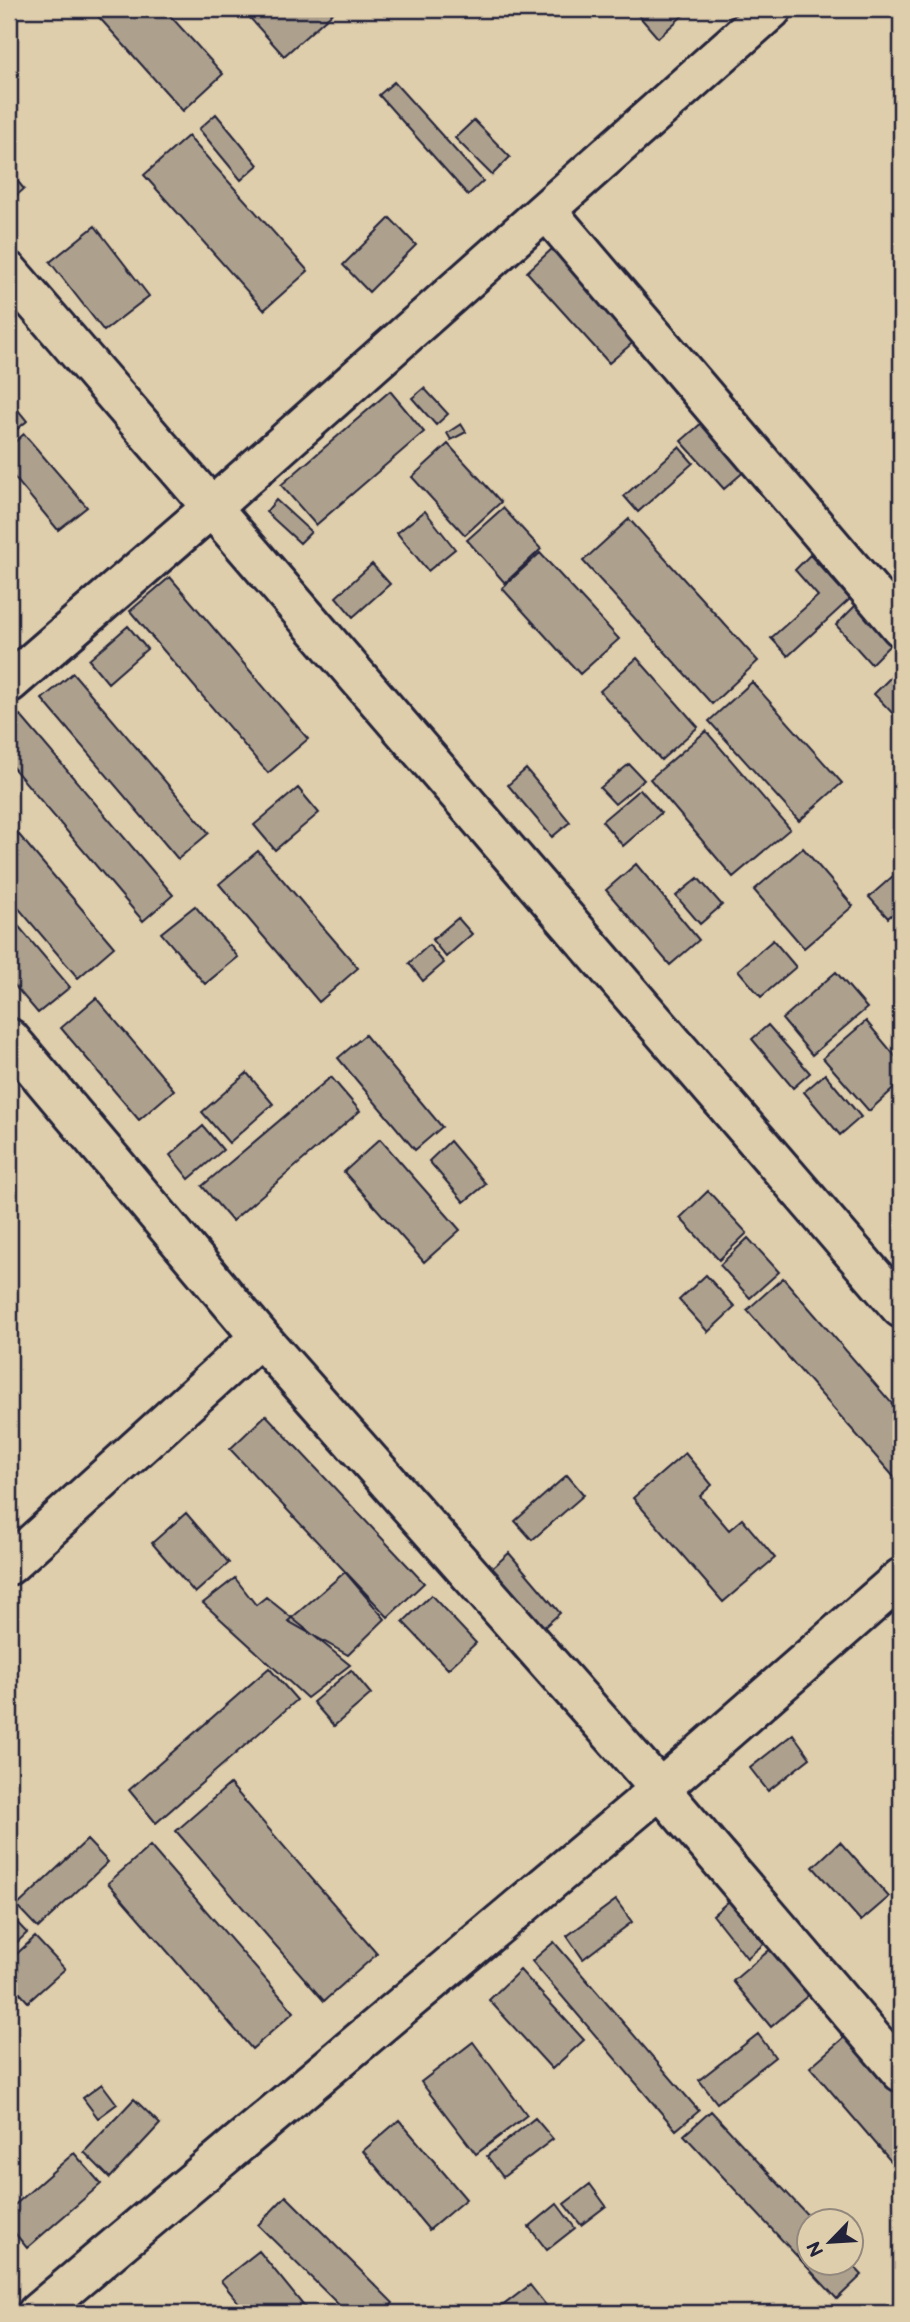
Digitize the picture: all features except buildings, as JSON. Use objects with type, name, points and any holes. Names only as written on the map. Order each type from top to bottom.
[{"type":"street","points":[[9,683],[211,508],[772,9]]},
{"type":"street","points":[[546,210],[901,627]]},
{"type":"street","points":[[9,272],[901,1308]]},
{"type":"street","points":[[9,1038],[260,1337],[660,1789],[901,2072]]},
{"type":"street","points":[[9,1565],[260,1337]]},
{"type":"street","points":[[37,2313],[660,1789],[901,1578]]}]
